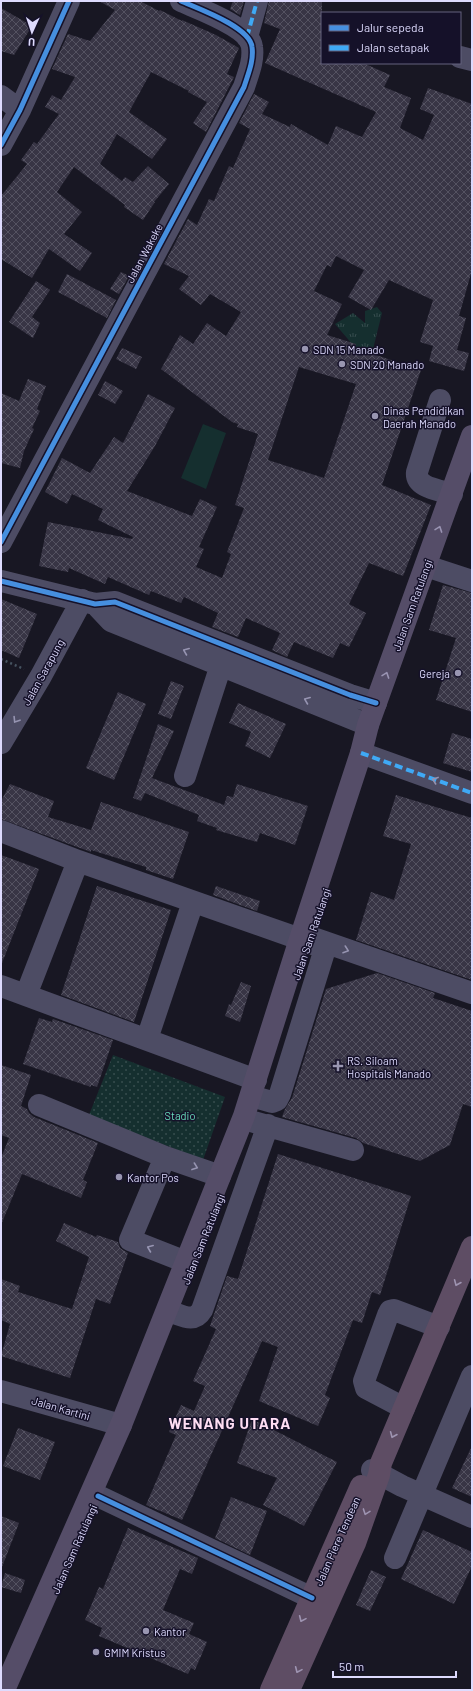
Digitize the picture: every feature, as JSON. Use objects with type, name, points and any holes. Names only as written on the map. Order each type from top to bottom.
[{"type":"highway","name":"Jalan Piere Tendean","points":[[289,1690],[355,1543],[377,1469],[472,1247]]},
{"type":"highway","name":"Jalan Piere Tendean","points":[[271,1690],[365,1478],[377,1469]]},
{"type":"main road","name":"Jalan Sam Ratulangi","points":[[11,1689],[121,1425],[255,1091],[305,939],[368,725],[472,436]]},
{"type":"main road","name":"Jalan Sam Ratulangi","points":[[11,1689],[137,1409],[181,1316],[259,1123],[255,1091]]},
{"type":"street","points":[[1,145],[20,110],[69,1]]},
{"type":"street","points":[[182,1],[237,27],[247,36],[257,1]]},
{"type":"street","name":"Jalan Wakeke","points":[[1,542],[244,86],[252,65],[252,46],[247,36]]},
{"type":"street","points":[[461,57],[472,60]]},
{"type":"street","points":[[1,96],[20,110]]},
{"type":"street","points":[[440,400],[417,472],[417,478],[420,483],[452,494]]},
{"type":"street","points":[[426,566],[472,581]]},
{"type":"street","points":[[1,581],[89,602],[115,602],[346,704],[368,725]]},
{"type":"street","points":[[89,602],[111,621],[221,665],[346,704],[376,703]]},
{"type":"street","name":"Jalan Sarapung","points":[[1,743],[41,676],[89,602]]},
{"type":"street","points":[[185,776],[221,665]]},
{"type":"street","points":[[361,753],[472,793]]},
{"type":"street","points":[[1,831],[78,861],[193,902],[472,993]]},
{"type":"street","points":[[26,995],[78,861]]},
{"type":"street","points":[[147,1039],[193,902]]},
{"type":"street","points":[[1,986],[147,1039],[255,1091],[272,1102],[277,1100],[280,1094],[324,952],[322,947],[305,939]]},
{"type":"street","points":[[39,1105],[165,1156],[220,1176]]},
{"type":"street","points":[[259,1123],[353,1150]]},
{"type":"street","points":[[165,1156],[130,1240],[186,1262]]},
{"type":"street","points":[[404,1408],[369,1390],[364,1385],[364,1381],[388,1315],[390,1311],[394,1310],[438,1327]]},
{"type":"street","points":[[394,1558],[423,1495],[472,1376]]},
{"type":"street","name":"Jalan Kartini","points":[[1,1392],[121,1425]]},
{"type":"street","points":[[377,1469],[423,1495],[472,1516]]},
{"type":"street","points":[[98,1496],[312,1598]]},
{"type":"path","points":[[1,659],[41,676]]},
{"type":"green space","points":[[377,307],[382,313],[373,349],[359,352],[335,324],[353,313],[365,323],[365,311]]},
{"type":"green space","points":[[203,424],[226,433],[206,489],[181,478]]},
{"type":"green space","name":"Stadio","points":[[113,1055],[225,1097],[203,1160],[89,1115]]},
{"type":"building","points":[[99,1],[140,1],[159,11],[160,10],[216,35],[239,48],[227,74],[234,77],[206,132],[193,123],[207,102],[151,72],[129,112],[167,139],[152,159],[117,134],[100,164],[122,181],[125,177],[133,182],[148,166],[169,184],[154,202],[143,220],[124,207],[125,205],[74,167],[57,192],[82,212],[64,234],[92,253],[80,271],[49,249],[32,278],[1,259],[1,196],[27,164],[21,160],[34,142],[37,144],[59,114],[45,107],[52,95],[61,100],[75,77],[52,69],[68,34],[90,41],[115,10]]},
{"type":"building","points":[[233,1],[244,1],[240,15],[230,9]]},
{"type":"building","points":[[269,1],[322,1],[321,64],[365,64],[390,75],[384,87],[411,98],[400,128],[423,140],[434,115],[420,109],[428,88],[472,104],[472,270],[459,316],[466,318],[457,350],[469,353],[464,371],[429,361],[433,346],[420,342],[433,300],[389,280],[371,310],[348,297],[364,270],[336,256],[331,267],[327,265],[314,291],[342,304],[327,335],[356,344],[355,348],[421,370],[382,485],[431,505],[403,576],[369,563],[349,604],[366,613],[349,647],[340,643],[333,658],[294,642],[287,657],[272,650],[280,633],[246,618],[238,637],[212,627],[218,613],[184,597],[181,603],[151,591],[149,595],[108,577],[105,584],[69,568],[68,572],[39,566],[48,522],[132,539],[133,537],[98,520],[103,509],[72,494],[67,504],[45,492],[62,458],[90,473],[114,437],[123,443],[148,394],[175,408],[155,446],[127,491],[192,516],[200,499],[217,507],[199,547],[204,549],[196,567],[222,578],[231,554],[227,552],[244,508],[235,505],[258,434],[237,427],[238,424],[232,422],[161,369],[180,335],[193,344],[207,323],[226,336],[241,312],[210,294],[201,305],[179,289],[189,276],[164,264],[188,219],[197,225],[209,199],[214,201],[229,166],[233,168],[250,129],[239,123],[254,94],[269,102],[262,114],[290,127],[291,124],[328,145],[336,126],[362,137],[376,112],[265,63],[280,29],[264,23]],"holes":[[[299,367],[356,384],[324,478],[268,460]]]},
{"type":"building","points":[[1,8],[32,26],[14,55],[1,51]]},
{"type":"building","points":[[121,272],[129,276],[119,294],[110,289]]},
{"type":"building","points":[[67,274],[116,300],[107,318],[58,292]]},
{"type":"building","points":[[36,281],[50,290],[32,317],[40,323],[33,338],[9,322]]},
{"type":"building","points":[[122,348],[142,357],[136,369],[116,359]]},
{"type":"building","points":[[28,379],[46,386],[37,409],[40,411],[32,428],[34,429],[24,451],[20,468],[1,463],[1,393],[19,401]]},
{"type":"building","points":[[105,381],[123,391],[115,404],[98,395]]},
{"type":"building","points":[[443,585],[472,593],[472,712],[436,700],[456,638],[429,630]]},
{"type":"building","points":[[1,599],[37,614],[19,658],[1,650]]},
{"type":"building","points":[[171,681],[184,686],[171,719],[158,714]]},
{"type":"building","points":[[118,692],[146,704],[114,780],[86,768]]},
{"type":"building","points":[[238,703],[286,724],[270,758],[245,746],[251,732],[229,723]]},
{"type":"building","points":[[158,724],[174,731],[152,778],[224,805],[227,796],[233,797],[237,784],[308,806],[295,845],[260,833],[257,842],[216,830],[217,828],[197,821],[199,815],[145,793],[141,801],[133,798]]},
{"type":"building","points":[[452,733],[472,739],[472,772],[443,763]]},
{"type":"building","points":[[10,784],[54,801],[48,817],[91,830],[101,802],[189,832],[173,879],[146,870],[146,867],[91,850],[91,852],[1,819],[1,801]]},
{"type":"building","points":[[396,795],[472,818],[472,980],[356,940],[371,892],[394,900],[411,844],[383,836]]},
{"type":"building","points":[[1,855],[39,869],[2,963],[1,963]]},
{"type":"building","points":[[97,886],[171,910],[134,1022],[61,995]]},
{"type":"building","points":[[216,886],[260,901],[257,911],[213,895]]},
{"type":"building","points":[[377,973],[435,993],[433,998],[472,1011],[472,1107],[463,1104],[450,1145],[420,1161],[363,1143],[356,1138],[282,1117],[292,1098],[326,989]]},
{"type":"building","points":[[241,982],[251,986],[240,1022],[225,1016],[229,1004],[231,1005]]},
{"type":"building","points":[[39,1018],[52,1022],[53,1019],[113,1040],[97,1087],[91,1085],[91,1087],[23,1064]]},
{"type":"building","points":[[1,1065],[31,1075],[21,1106],[27,1109],[29,1113],[34,1117],[98,1143],[83,1180],[87,1182],[81,1198],[22,1174],[1,1225],[1,1158],[9,1138],[1,1135]]},
{"type":"building","points":[[278,1154],[411,1196],[380,1295],[372,1292],[362,1323],[353,1320],[325,1395],[330,1398],[318,1426],[259,1401],[278,1347],[262,1341],[182,1520],[146,1505],[176,1435],[169,1432],[181,1405],[194,1411],[205,1386],[193,1381],[216,1329],[210,1326],[227,1276],[238,1279]]},
{"type":"building","points":[[64,1223],[96,1237],[97,1235],[118,1242],[120,1248],[128,1253],[110,1304],[96,1299],[70,1378],[1,1356],[10,1324],[1,1320],[1,1279],[20,1286],[18,1292],[72,1309],[89,1257],[56,1241]]},
{"type":"building","points":[[252,1419],[337,1462],[304,1526],[263,1505],[277,1478],[237,1463]]},
{"type":"building","points":[[18,1428],[55,1442],[40,1480],[3,1466]]},
{"type":"building","points":[[472,1446],[472,1497],[452,1488]]},
{"type":"building","points":[[231,1497],[267,1511],[250,1555],[215,1538]]},
{"type":"building","points":[[1,1516],[19,1523],[2,1567],[1,1567]]},
{"type":"building","points":[[128,1528],[198,1558],[192,1574],[180,1569],[163,1610],[194,1623],[189,1634],[207,1642],[195,1670],[191,1668],[188,1674],[99,1636],[102,1628],[85,1620],[99,1587],[103,1589]]},
{"type":"building","points":[[423,1530],[472,1552],[472,1566],[454,1604],[401,1579]]},
{"type":"building","points":[[371,1570],[386,1577],[370,1611],[356,1605]]},
{"type":"building","points":[[5,1573],[25,1580],[21,1593],[1,1587]]},
{"type":"marked path","points":[[247,37],[257,1]]},
{"type":"marked path","points":[[361,753],[472,793]]},
{"type":"cycle path","points":[[1,145],[20,110],[69,1]]},
{"type":"cycle path","points":[[1,542],[244,87],[252,57],[252,47],[249,40],[243,32],[233,26],[211,14],[181,1]]},
{"type":"cycle path","points":[[1,581],[95,604],[115,602],[350,695],[376,703]]},
{"type":"cycle path","points":[[98,1496],[312,1598]]},
{"type":"place","name":"SDN 15 Manado","points":[[305,349]]},
{"type":"place","name":"SDN 20 Manado","points":[[342,364]]},
{"type":"place","name":"Dinas Pendidikan Daerah Manado","points":[[375,416]]},
{"type":"place","name":"Gereja","points":[[458,673]]},
{"type":"place","name":"RS. Siloam Hospitals Manado","points":[[338,1066]]},
{"type":"place","name":"Kantor Pos","points":[[119,1177]]},
{"type":"place","name":"Kantor","points":[[146,1631]]},
{"type":"place","name":"GMIM Kristus","points":[[96,1652]]},
{"type":"district","name":"WENANG UTARA","points":[[230,1423]]}]
